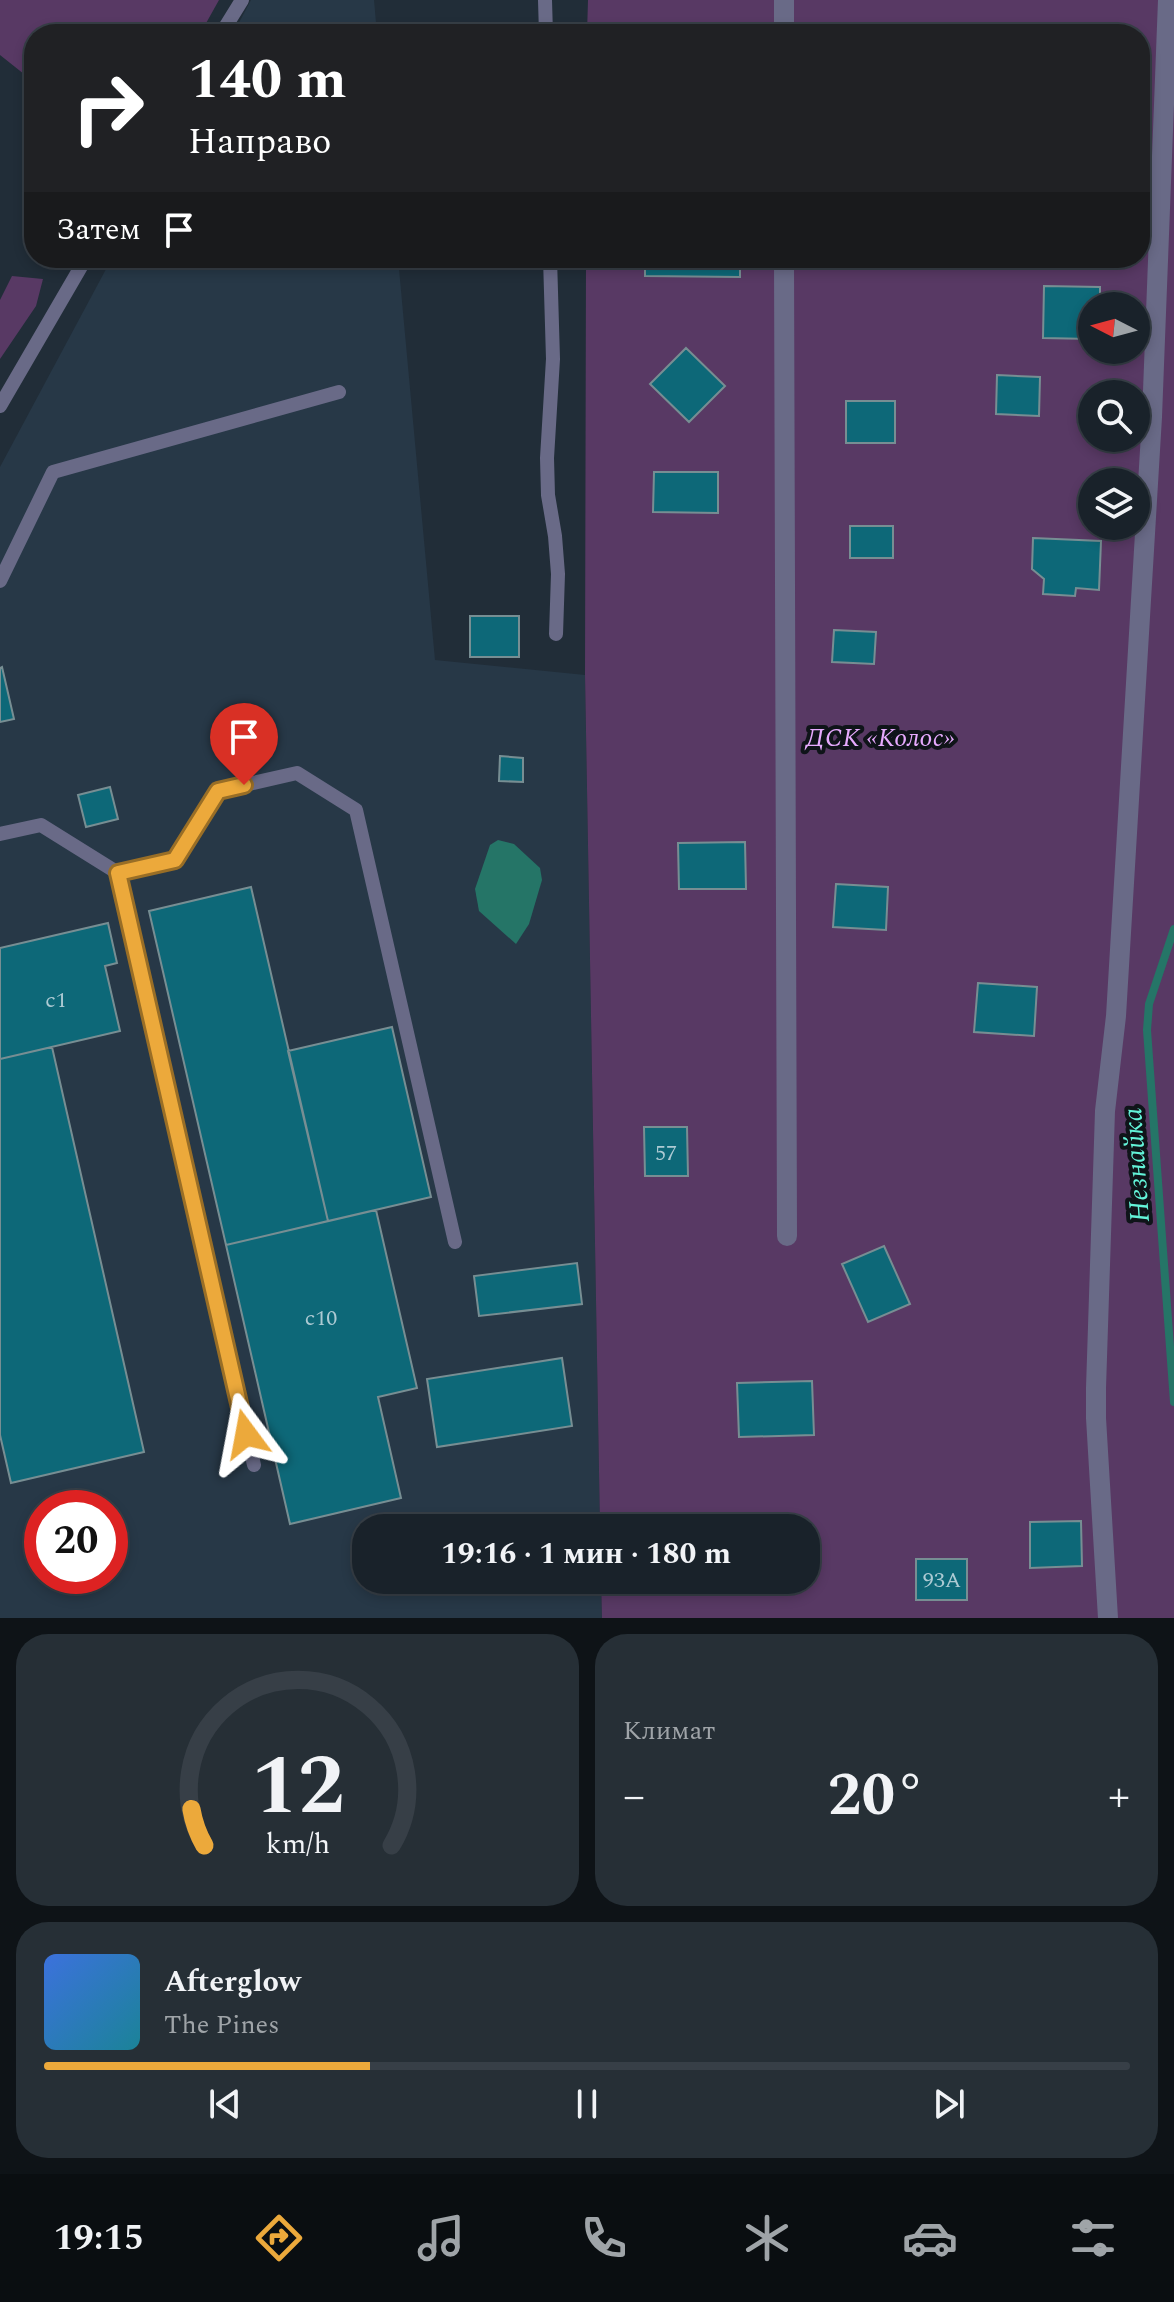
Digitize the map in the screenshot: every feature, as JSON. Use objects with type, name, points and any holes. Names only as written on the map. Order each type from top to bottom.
[{"type":"street","points":[[784,0],[784,24]]},
{"type":"street","points":[[1108,1618],[1096,1418],[1105,1111],[1116,1016],[1151,433],[1168,0]]},
{"type":"street","points":[[784,268],[787,1236]]},
{"type":"lane","points":[[227,24],[242,0]]},
{"type":"lane","points":[[545,0],[546,24]]},
{"type":"lane","points":[[0,406],[80,268]]},
{"type":"lane","points":[[550,268],[553,359],[547,458],[548,495],[558,574],[556,634]]},
{"type":"lane","points":[[0,581],[53,472],[339,392]]},
{"type":"lane","points":[[0,834],[41,825],[118,873],[175,860],[218,791],[297,773],[356,810],[455,1242]]},
{"type":"lane","points":[[118,873],[254,1465]]},
{"type":"shaded area","points":[[251,0],[374,0],[376,24],[238,24]]},
{"type":"shaded area","points":[[107,268],[399,268],[435,660],[585,675],[600,1514],[352,1514],[352,1594],[601,1594],[602,1618],[0,1618],[0,467]]},
{"type":"shaded area","points":[[498,840],[514,844],[540,868],[542,880],[529,924],[516,944],[479,911],[475,889],[490,845]]},
{"type":"green space","points":[[0,0],[219,0],[206,24],[24,24],[24,74],[0,55]]},
{"type":"green space","name":"ДСК «Колос»","points":[[588,0],[1174,0],[1174,1618],[602,1618],[601,1594],[820,1594],[820,1514],[600,1514],[585,675],[586,268],[1150,268],[1150,24],[587,24]]},
{"type":"green space","points":[[12,276],[43,279],[36,306],[0,359],[0,300]]},
{"type":"building","points":[[645,268],[740,268],[740,277],[645,276]]},
{"type":"building","points":[[1044,286],[1100,287],[1100,292],[1078,292],[1078,339],[1043,338]]},
{"type":"building","points":[[686,348],[725,386],[689,422],[650,384]]},
{"type":"building","points":[[997,375],[1040,377],[1039,416],[996,414]]},
{"type":"building","points":[[846,401],[895,401],[895,443],[846,443]]},
{"type":"building","points":[[654,472],[718,472],[718,513],[653,512]]},
{"type":"building","points":[[850,526],[893,526],[893,558],[850,558]]},
{"type":"building","points":[[1033,538],[1101,541],[1099,590],[1076,588],[1075,596],[1043,594],[1044,579],[1032,569]]},
{"type":"building","points":[[470,616],[519,616],[519,657],[470,657]]},
{"type":"building","points":[[834,630],[876,632],[874,664],[832,662]]},
{"type":"building","points":[[0,668],[14,719],[0,722]]},
{"type":"building","points":[[500,756],[523,758],[523,782],[499,781]]},
{"type":"building","points":[[110,787],[118,819],[86,827],[78,795]]},
{"type":"building","points":[[745,842],[746,889],[679,889],[678,843]]},
{"type":"building","points":[[836,884],[888,887],[886,930],[833,927]]},
{"type":"building","points":[[251,887],[328,1221],[226,1245],[149,911]]},
{"type":"building","points":[[108,923],[117,963],[105,966],[120,1031],[0,1059],[0,948]]},
{"type":"building","points":[[978,983],[1037,987],[1034,1036],[974,1032]]},
{"type":"building","points":[[392,1027],[431,1197],[328,1221],[288,1051]]},
{"type":"building","points":[[52,1047],[144,1452],[11,1483],[0,1435],[0,1059]]},
{"type":"building","points":[[644,1127],[687,1127],[688,1176],[645,1176]]},
{"type":"building","points":[[376,1210],[417,1388],[378,1397],[401,1498],[290,1524],[226,1245]]},
{"type":"building","points":[[884,1246],[910,1304],[868,1322],[842,1264]]},
{"type":"building","points":[[577,1263],[582,1304],[479,1316],[474,1276]]},
{"type":"building","points":[[562,1358],[572,1426],[437,1447],[427,1379]]},
{"type":"building","points":[[812,1381],[814,1435],[739,1437],[737,1383]]},
{"type":"building","points":[[1081,1521],[1082,1566],[1030,1568],[1030,1522]]},
{"type":"building","points":[[916,1559],[967,1559],[967,1600],[916,1600]]},
{"type":"waterway","name":"Незнайка","points":[[1174,929],[1149,1004],[1147,1030],[1174,1402]]},
{"type":"route","points":[[244,785],[218,791],[175,860],[118,873],[246,1434]]}]
